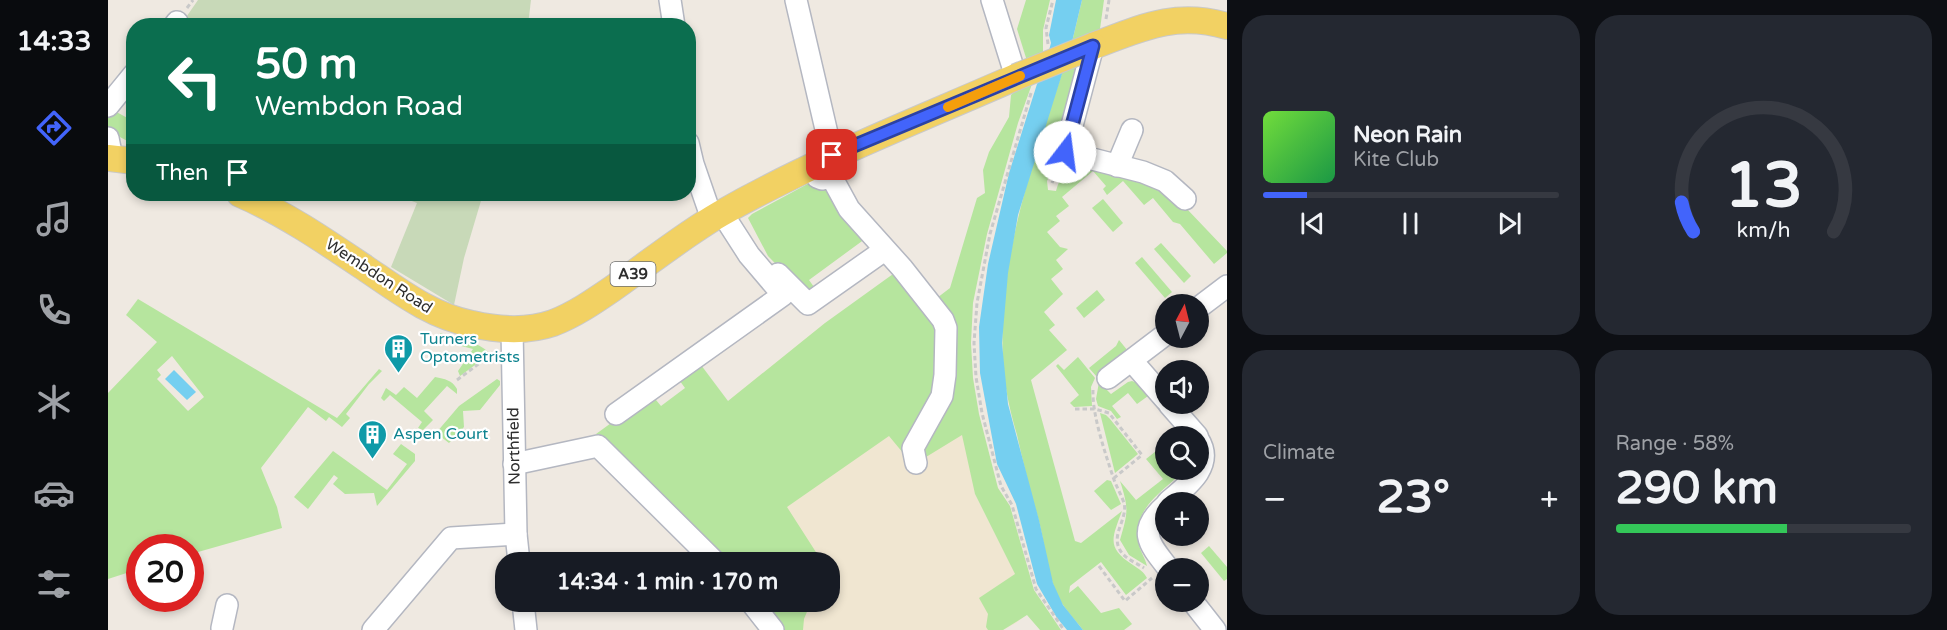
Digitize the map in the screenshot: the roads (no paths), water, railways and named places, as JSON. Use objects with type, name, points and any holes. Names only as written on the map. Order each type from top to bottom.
[{"type":"main road","name":"Wembdon Road","points":[[253,201],[297,224],[406,297],[434,313],[472,324],[512,330],[537,327],[552,323],[588,305],[723,213],[822,161],[1025,81],[1093,46],[1136,29],[1174,19],[1197,19],[1227,26]]},
{"type":"street","points":[[670,0],[673,18]]},
{"type":"street","points":[[796,0],[822,161],[818,177],[822,179],[831,177],[849,209],[902,268],[943,320],[945,375],[942,396],[936,411],[913,448],[916,463]]},
{"type":"street","points":[[992,0],[1025,81]]},
{"type":"street","points":[[1093,46],[1065,152],[1143,172],[1165,181],[1185,199]]},
{"type":"street","points":[[108,106],[126,84]]},
{"type":"street","points":[[1117,166],[1132,130]]},
{"type":"street","points":[[616,414],[783,296],[749,255],[696,169]]},
{"type":"street","points":[[723,213],[744,229],[761,256],[808,304],[879,254]]},
{"type":"street","points":[[1209,300],[1227,286]]},
{"type":"street","name":"Northfield","points":[[512,330],[518,552]]},
{"type":"street","points":[[1108,378],[1155,343]]},
{"type":"street","points":[[1132,361],[1155,387]]},
{"type":"street","points":[[1178,414],[1188,426]]},
{"type":"street","points":[[514,464],[598,446],[705,552]]},
{"type":"street","points":[[1180,492],[1193,480]]},
{"type":"street","points":[[1155,514],[1147,535],[1150,546],[1160,558]]},
{"type":"street","points":[[373,630],[450,538],[516,534]]},
{"type":"street","points":[[220,629],[227,605]]},
{"type":"street","points":[[524,612],[526,630]]},
{"type":"street","points":[[759,612],[773,630]]},
{"type":"street","points":[[1201,612],[1215,630]]},
{"type":"water","points":[[1056,0],[1082,0],[1072,42],[1018,215],[1008,273],[1002,343],[1008,404],[1053,583],[1063,605],[1083,630],[1067,630],[1057,618],[1037,584],[1016,504],[997,464],[980,373],[979,327],[988,264],[1009,173],[1051,43],[1049,35]]},
{"type":"water","points":[[174,370],[196,392],[187,400],[165,379]]},
{"type":"place","name":"Turners Optometrists","points":[[399,374]]},
{"type":"place","name":"Aspen Court","points":[[372,460]]}]
